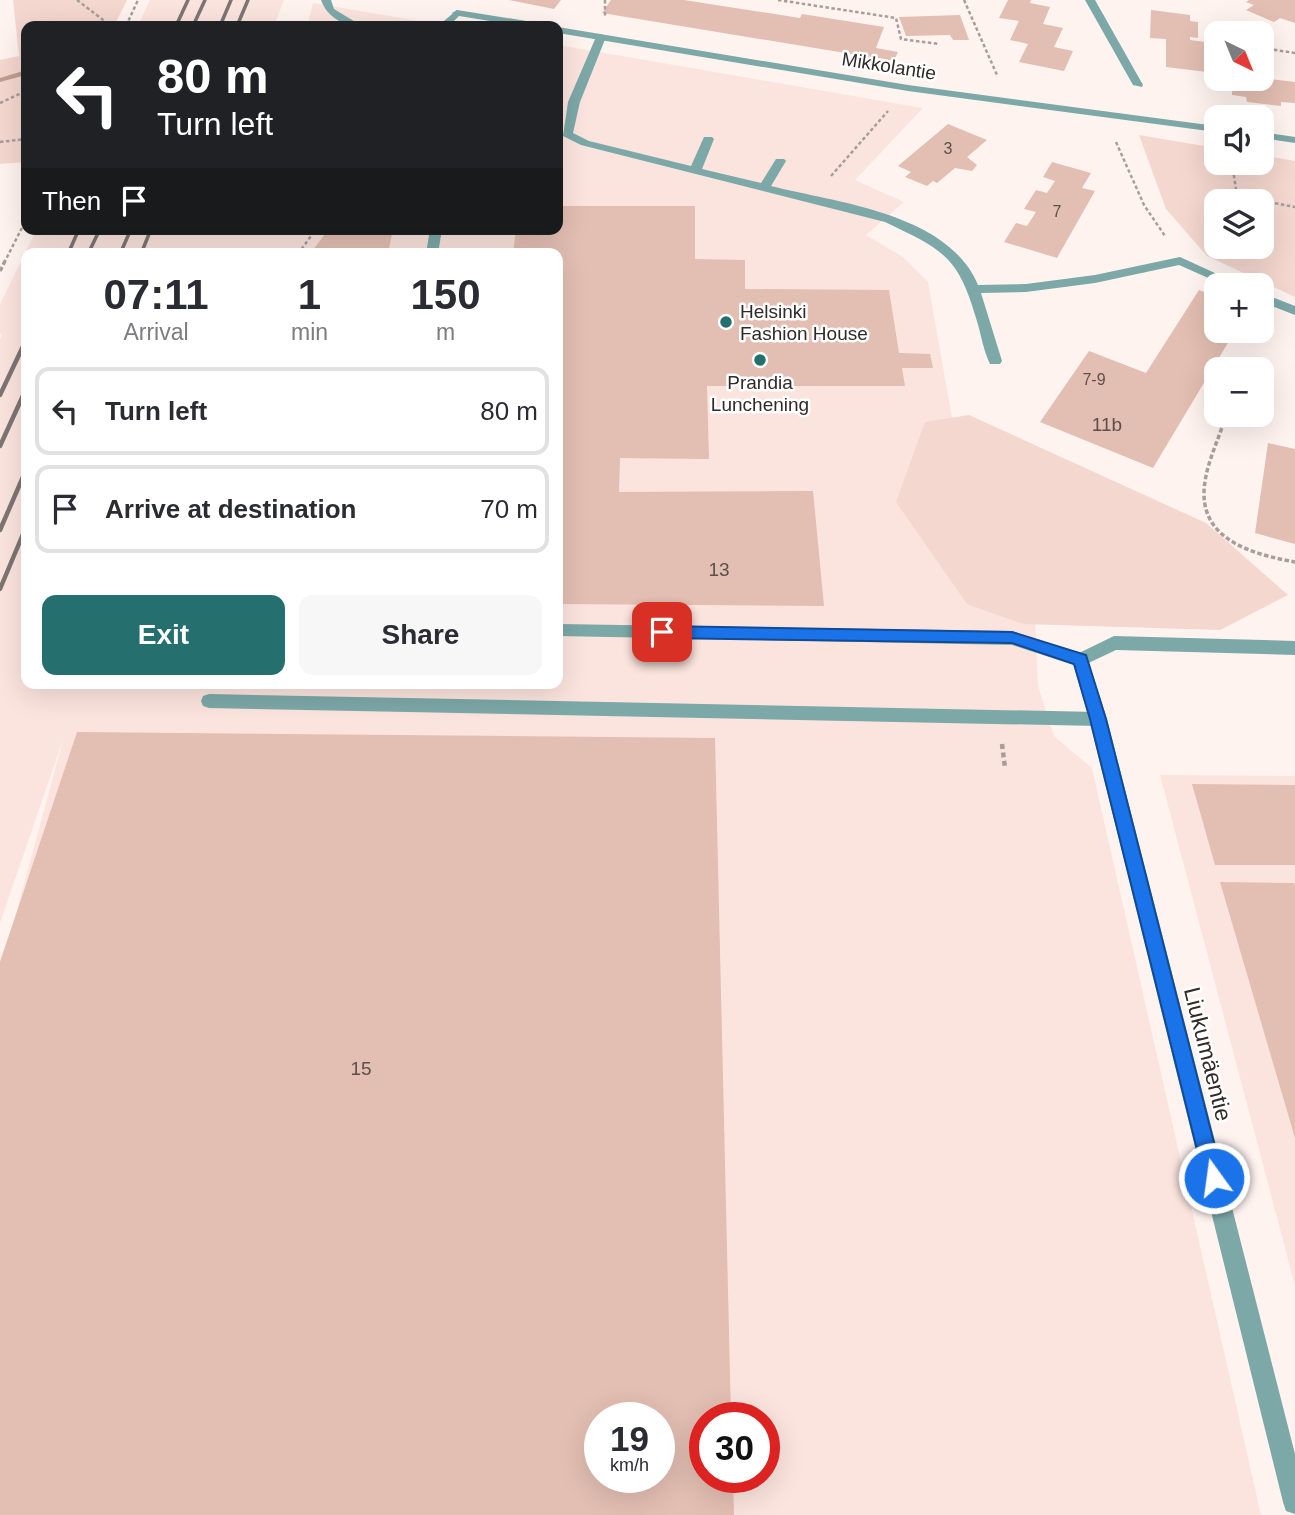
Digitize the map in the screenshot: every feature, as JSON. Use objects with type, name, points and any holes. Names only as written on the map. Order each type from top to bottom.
[{"type":"street","points":[[326,0],[330,11],[347,21]]},
{"type":"street","points":[[1090,0],[1138,85]]},
{"type":"street","points":[[448,21],[457,13],[507,21]]},
{"type":"street","name":"Mikkolantie","points":[[563,31],[908,88],[1204,128]]},
{"type":"street","points":[[601,37],[563,123],[567,134],[585,143],[764,189],[784,199],[810,200],[889,219],[930,239],[956,257],[972,289],[995,360]]},
{"type":"street","points":[[563,101],[574,102]]},
{"type":"street","points":[[1274,136],[1295,139]]},
{"type":"street","points":[[695,172],[709,139]]},
{"type":"street","points":[[764,189],[780,161]]},
{"type":"street","points":[[972,289],[1026,288],[1095,279],[1180,261],[1208,273]]},
{"type":"street","points":[[1274,302],[1295,311]]},
{"type":"street","points":[[563,630],[1012,638],[1080,660],[1114,643],[1295,648]]},
{"type":"street","name":"Liukumäentie","points":[[1080,660],[1098,719],[1295,1502]]},
{"type":"street","points":[[209,701],[1098,719]]},
{"type":"path","points":[[77,0],[104,21]]},
{"type":"path","points":[[128,21],[138,0]]},
{"type":"path","points":[[778,0],[896,18],[901,39],[939,44]]},
{"type":"path","points":[[964,0],[998,76]]},
{"type":"path","points":[[1274,50],[1295,53]]},
{"type":"path","points":[[810,200],[908,88]]},
{"type":"path","points":[[0,103],[21,93]]},
{"type":"path","points":[[1110,116],[1116,143],[1144,205],[1180,261]]},
{"type":"path","points":[[0,142],[21,140]]},
{"type":"path","points":[[1234,175],[1237,196],[1295,207]]},
{"type":"path","points":[[0,271],[21,230]]},
{"type":"path","points":[[1223,427],[1204,491],[1205,508],[1220,534],[1243,549],[1295,562]]},
{"type":"shaded area","points":[[13,0],[127,0],[116,21],[21,21],[21,162],[0,164],[0,60],[19,56]]},
{"type":"shaded area","points":[[150,0],[284,0],[276,21],[140,21]]},
{"type":"shaded area","points":[[313,3],[419,21],[308,21]]},
{"type":"shaded area","points":[[563,46],[923,108],[855,180],[904,202],[866,235],[903,257],[928,282],[985,604],[1035,617],[1038,686],[1054,736],[1092,768],[1261,1515],[0,1515],[0,959],[13,925],[63,740],[0,923],[0,304],[21,261],[21,689],[563,689],[563,248],[28,248],[34,235],[563,235]]},
{"type":"shaded area","points":[[1139,135],[1204,146],[1204,175],[1274,175],[1274,157],[1295,161],[1295,297],[1274,287],[1274,273],[1243,273],[1213,259],[1274,259],[1274,189],[1204,189],[1204,253],[1166,209]]},
{"type":"shaded area","points":[[969,415],[1206,523],[1288,595],[1220,630],[1023,624],[967,604],[896,502],[925,422]]},
{"type":"shaded area","points":[[1160,775],[1295,776],[1295,1286]]},
{"type":"building","points":[[509,0],[561,0],[554,9]]},
{"type":"building","points":[[611,0],[684,0],[800,18],[802,14],[884,27],[876,48],[898,52],[894,61],[602,13]]},
{"type":"building","points":[[1008,0],[1031,0],[1030,3],[1050,7],[1043,24],[1063,28],[1054,47],[1073,51],[1064,71],[1019,62],[1028,44],[1010,40],[1019,21],[999,18]]},
{"type":"building","points":[[1295,0],[1295,23],[1280,18],[1274,22],[1246,10],[1254,5],[1246,2]]},
{"type":"building","points":[[1151,10],[1190,15],[1190,21],[1198,22],[1198,38],[1190,37],[1190,40],[1204,42],[1204,72],[1166,67],[1166,39],[1150,38]]},
{"type":"building","points":[[960,15],[969,40],[953,40],[950,35],[906,36],[899,17]]},
{"type":"building","points":[[1274,79],[1295,82],[1295,103],[1281,102],[1281,106],[1247,102],[1246,97],[1232,95],[1232,91],[1274,91]]},
{"type":"building","points":[[948,124],[987,140],[967,157],[977,165],[972,171],[955,168],[937,183],[933,181],[927,186],[905,177],[911,172],[898,166]]},
{"type":"building","points":[[1052,162],[1091,173],[1082,188],[1095,191],[1057,258],[1004,242],[1016,223],[1027,226],[1036,212],[1024,209],[1036,190],[1047,193],[1055,181],[1043,177]]},
{"type":"building","name":"Helsinki Fashion House","points":[[563,206],[695,206],[695,259],[745,260],[745,289],[889,290],[899,353],[930,354],[933,368],[902,368],[905,386],[707,386],[709,459],[620,458],[619,492],[813,491],[824,606],[563,604],[563,248],[514,248],[515,235],[563,235]]},
{"type":"building","points":[[324,235],[392,235],[389,248],[314,248]]},
{"type":"building","points":[[1199,290],[1204,292],[1204,343],[1228,343],[1219,357],[1204,357],[1204,383],[1153,468],[1040,422],[1089,351],[1146,373]]},
{"type":"building","points":[[1268,443],[1295,449],[1295,544],[1255,533]]},
{"type":"building","points":[[77,732],[715,738],[731,1402],[689,1402],[689,1493],[733,1493],[734,1515],[0,1515],[0,962]]},
{"type":"building","points":[[1192,784],[1295,785],[1295,865],[1215,865]]},
{"type":"building","points":[[1220,882],[1294,883],[1295,886],[1295,1138]]},
{"type":"waterway","points":[[0,80],[21,74]]},
{"type":"railway","points":[[178,21],[188,0]]},
{"type":"railway","points":[[195,21],[205,0]]},
{"type":"railway","points":[[222,21],[231,0]]},
{"type":"railway","points":[[239,21],[248,0]]},
{"type":"railway","points":[[71,248],[76,235]]},
{"type":"railway","points":[[91,248],[97,235]]},
{"type":"railway","points":[[123,248],[128,235]]},
{"type":"railway","points":[[143,248],[149,235]]},
{"type":"railway","points":[[0,395],[21,351]]},
{"type":"railway","points":[[0,446],[21,400]]},
{"type":"railway","points":[[0,530],[21,482]]},
{"type":"railway","points":[[0,589],[21,539]]},
{"type":"place","name":"Helsinki Fashion House","points":[[726,322]]},
{"type":"place","name":"Prandia Lunchening","points":[[760,360]]},
{"type":"route","points":[[662,632],[1012,638],[1080,660],[1098,719],[1214,1178]]}]
